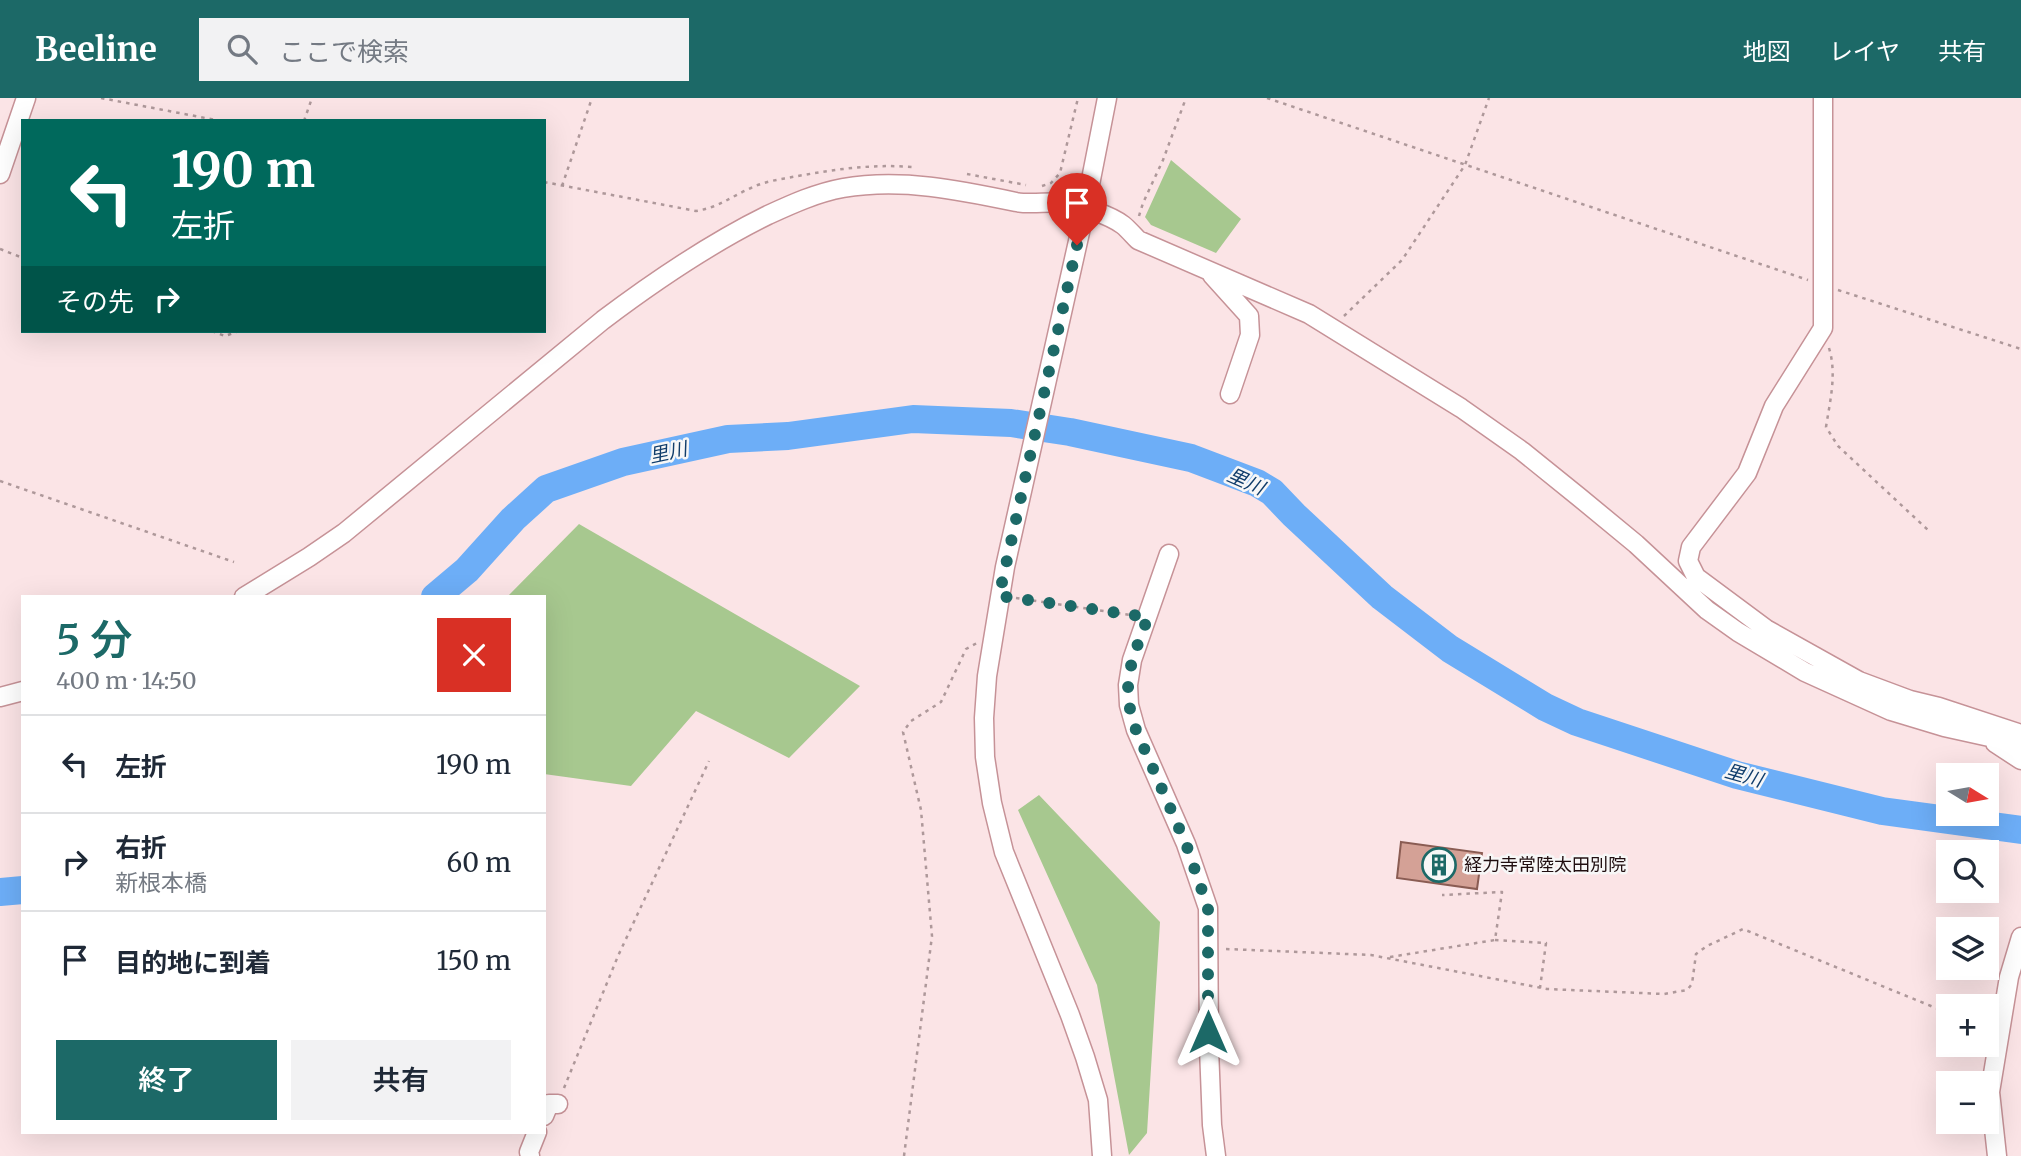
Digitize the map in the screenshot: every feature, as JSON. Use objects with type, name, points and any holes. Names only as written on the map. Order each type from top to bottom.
[{"type":"street","points":[[0,174],[26,98]]},
{"type":"street","points":[[1102,1156],[1098,1100],[1085,1057],[1004,852],[992,803],[985,757],[984,718],[987,676],[999,596],[1084,214],[1107,98]]},
{"type":"street","points":[[1731,627],[1688,561],[1691,547],[1747,473],[1774,406],[1823,328],[1823,98]]},
{"type":"street","points":[[247,595],[344,533],[646,287],[711,244],[795,202],[820,193],[883,185],[965,191],[1020,202],[1066,203],[1084,214],[1122,225],[1138,240],[1308,314],[1461,408],[1522,451],[1636,544],[1707,610],[1805,673],[1891,711],[2021,744]]},
{"type":"street","points":[[1207,270],[1249,316],[1250,335],[1230,394]]},
{"type":"street","points":[[1169,554],[1132,660],[1128,685],[1129,705],[1136,730],[1186,844],[1208,908],[1209,1048],[1216,1156]]},
{"type":"street","points":[[1696,577],[1766,629],[1859,681],[1910,700],[2021,734]]},
{"type":"street","points":[[0,697],[21,692]]},
{"type":"street","points":[[1986,737],[2021,760]]},
{"type":"street","points":[[1997,1156],[1990,1092],[2009,977],[2021,937]]},
{"type":"street","points":[[530,1156],[536,1134]]},
{"type":"path","points":[[101,98],[211,119]]},
{"type":"path","points":[[305,119],[312,98]]},
{"type":"path","points":[[562,186],[592,98]]},
{"type":"path","points":[[964,174],[1037,187],[1051,183],[1059,173],[1078,98]]},
{"type":"path","points":[[1139,216],[1186,98]]},
{"type":"path","points":[[1268,98],[2021,349]]},
{"type":"path","points":[[1342,317],[1402,260],[1465,165],[1489,98]]},
{"type":"path","points":[[546,182],[696,211],[730,201],[750,188],[844,167],[874,165],[923,169]]},
{"type":"path","points":[[0,249],[21,257]]},
{"type":"path","points":[[1823,328],[1832,358],[1833,385],[1826,427],[1838,446],[1928,530]]},
{"type":"path","points":[[0,481],[234,562]]},
{"type":"path","points":[[999,596],[1148,617]]},
{"type":"path","points":[[904,1156],[932,936],[921,810],[903,732],[911,721],[941,702],[966,649],[977,643]]},
{"type":"path","points":[[551,1110],[618,956],[709,761]]},
{"type":"path","points":[[1442,895],[1502,892],[1495,940]]},
{"type":"path","points":[[1208,948],[1371,954],[1540,988],[1664,995],[1687,990],[1692,984],[1696,954],[1743,929],[1936,1008]]},
{"type":"path","points":[[1387,958],[1495,940],[1546,943],[1540,988]]},
{"type":"green space","points":[[1171,160],[1241,219],[1216,253],[1151,225],[1145,217]]},
{"type":"green space","points":[[579,524],[860,686],[789,758],[696,711],[631,786],[546,774],[546,595],[509,595]]},
{"type":"green space","points":[[1039,795],[1160,922],[1147,1133],[1129,1155],[1097,985],[1018,810]]},
{"type":"building","name":"経力寺常陸太田別院","points":[[1401,842],[1482,853],[1477,889],[1397,878]]},
{"type":"waterway","name":"里川","points":[[437,595],[467,570],[513,519],[546,489],[623,462],[728,439],[788,436],[913,419],[1011,423],[1070,432],[1191,458],[1257,483],[1272,492],[1382,597],[1450,649],[1545,707],[1577,722],[1737,775],[1882,811],[2021,830]]},
{"type":"waterway","name":"里川","points":[[0,892],[21,890]]},
{"type":"place","name":"経力寺常陸太田別院","points":[[1439,865]]},
{"type":"route","points":[[1077,245],[999,596],[1148,617],[1132,660],[1128,685],[1129,705],[1136,730],[1186,844],[1208,908],[1208,1032]]}]
